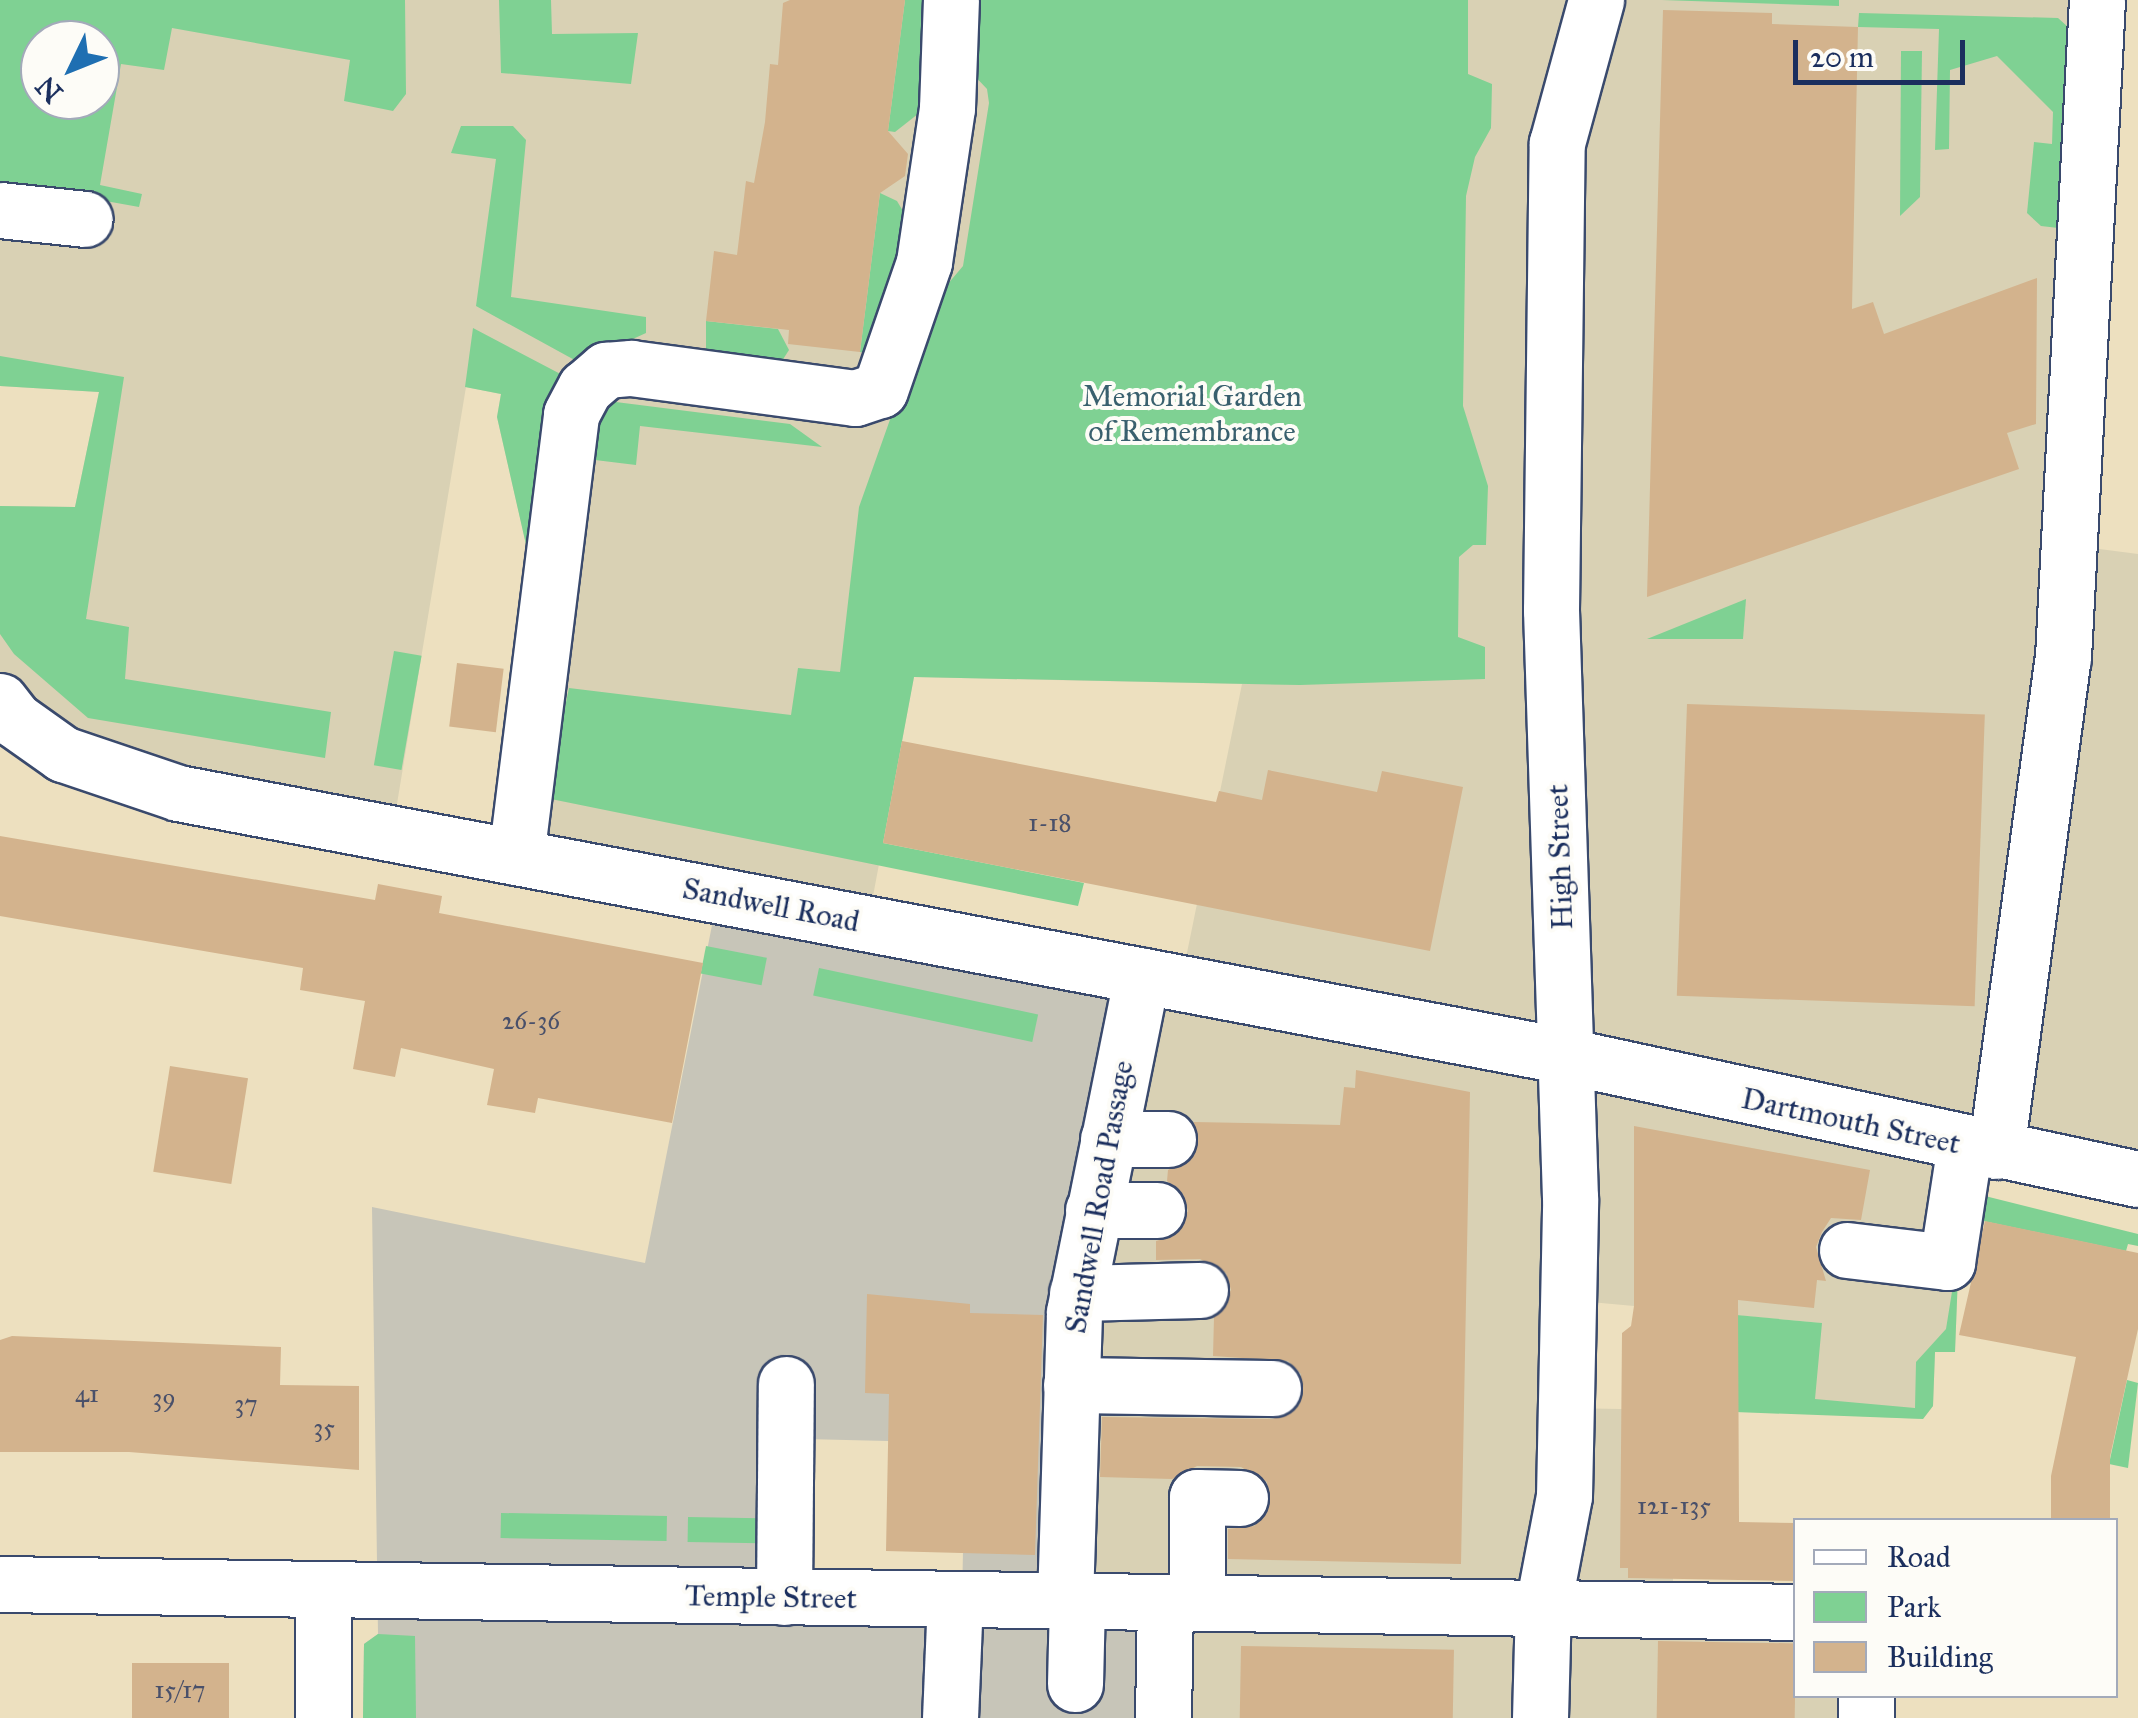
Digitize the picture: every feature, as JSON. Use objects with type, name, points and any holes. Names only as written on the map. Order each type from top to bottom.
[{"type":"street","points":[[516,858],[572,414],[585,388],[606,370],[631,368],[855,398],[880,390],[924,262],[947,108],[952,0]]},
{"type":"street","name":"High Street","points":[[1540,1718],[1542,1606],[1564,1496],[1566,1056],[1550,610],[1557,143],[1596,0]]},
{"type":"street","points":[[1847,1250],[1946,1262],[1980,1148],[2063,657],[2097,0]]},
{"type":"street","points":[[0,210],[84,219]]},
{"type":"street","name":"Sandwell Road","points":[[0,701],[14,720],[63,754],[123,780],[1566,1056]]},
{"type":"street","name":"Sandwell Road Passage","points":[[1075,1684],[1071,1384],[1077,1294],[1142,976]]},
{"type":"street","name":"Dartmouth Street","points":[[1566,1056],[2138,1179]]},
{"type":"street","points":[[1108,1139],[1168,1139]]},
{"type":"street","points":[[1094,1210],[1157,1210]]},
{"type":"street","points":[[1077,1294],[1200,1290]]},
{"type":"street","points":[[784,1597],[786,1384]]},
{"type":"street","points":[[1071,1384],[1272,1388]]},
{"type":"street","points":[[1162,1718],[1197,1498],[1240,1498]]},
{"type":"street","name":"Temple Street","points":[[0,1584],[955,1600],[1010,1577],[1071,1600],[1793,1612]]},
{"type":"street","points":[[323,1590],[323,1718]]},
{"type":"street","points":[[950,1718],[955,1600]]},
{"type":"shaded area","points":[[0,0],[2117,0],[2084,547],[2138,554],[2138,1179],[1979,1148],[1959,1248],[1955,1352],[1935,1352],[1933,1406],[1923,1419],[1813,1414],[1821,1323],[1568,1300],[1566,1408],[1675,1410],[1673,1583],[1793,1612],[1793,1698],[1885,1698],[1886,1718],[1145,1718],[1049,1600],[1057,1315],[1103,1026],[1127,972],[1181,982],[1242,684],[914,677],[868,923],[516,857],[529,557],[497,417],[501,394],[466,387],[392,834],[178,793],[0,701],[0,506],[75,507],[99,392],[0,386]]},
{"type":"shaded area","points":[[718,895],[1127,972],[1103,1026],[1065,1273],[1053,1555],[1147,1602],[1145,1718],[363,1718],[364,1644],[378,1634],[372,1207],[645,1263]],"holes":[[[759,1438],[888,1441],[965,1456],[962,1599],[761,1596]]]},
{"type":"green space","points":[[0,0],[405,0],[406,94],[393,111],[344,101],[350,60],[172,28],[164,70],[121,64],[120,70],[120,20],[20,20],[20,120],[111,120],[100,185],[142,194],[139,207],[0,182]]},
{"type":"green space","points":[[499,0],[551,0],[552,34],[638,33],[631,84],[501,73]]},
{"type":"green space","points":[[905,0],[924,0],[923,110],[895,132],[888,131]]},
{"type":"green space","name":"Memorial Garden of Remembrance","points":[[973,0],[1468,0],[1468,74],[1492,84],[1491,128],[1475,157],[1466,196],[1463,406],[1488,486],[1486,545],[1473,545],[1459,557],[1458,637],[1485,647],[1485,679],[1300,685],[914,677],[883,843],[1084,883],[1078,906],[546,798],[569,688],[791,715],[798,668],[840,672],[859,507],[931,304],[963,266],[989,103],[987,89],[969,70]]},
{"type":"green space","points":[[1662,0],[1839,0],[1839,6]]},
{"type":"green space","points":[[1859,13],[2058,18],[2068,27],[2067,229],[2041,226],[2027,213],[2034,142],[2052,144],[2053,112],[1997,56],[1950,70],[1949,149],[1935,150],[1939,29],[1858,27]]},
{"type":"green space","points":[[1901,51],[1922,51],[1920,197],[1900,216]]},
{"type":"green space","points":[[461,126],[513,126],[526,140],[511,297],[646,317],[646,333],[580,363],[476,306],[496,159],[451,153]]},
{"type":"green space","points":[[880,193],[897,201],[910,223],[874,355],[860,352]]},
{"type":"green space","points":[[706,321],[778,329],[789,350],[780,364],[706,351]]},
{"type":"green space","points":[[473,328],[570,379],[529,558],[497,417],[501,394],[465,387]]},
{"type":"green space","points":[[0,356],[124,377],[86,619],[129,627],[125,679],[331,712],[325,758],[88,718],[14,654],[0,634],[0,506],[75,507],[99,392],[0,386]]},
{"type":"green space","points":[[600,400],[790,424],[822,447],[640,426],[636,465],[595,460]]},
{"type":"green space","points":[[1746,599],[1743,639],[1647,639]]},
{"type":"green space","points":[[394,651],[422,656],[401,770],[374,765]]},
{"type":"green space","points":[[706,946],[767,958],[762,985],[701,973]]},
{"type":"green space","points":[[819,968],[1038,1015],[1032,1042],[813,995]]},
{"type":"green space","points":[[1969,1192],[2138,1234],[2138,1246],[2128,1244],[2126,1251],[1983,1221],[1977,1253],[1959,1249],[1955,1352],[1935,1352],[1933,1406],[1923,1419],[1735,1412],[1704,1312],[1822,1323],[1815,1399],[1915,1408],[1916,1362],[1946,1329],[1959,1248]]},
{"type":"green space","points":[[2127,1380],[2138,1383],[2128,1468],[2109,1464]]},
{"type":"green space","points":[[501,1513],[667,1516],[667,1541],[501,1538]]},
{"type":"green space","points":[[688,1517],[760,1518],[760,1543],[688,1542]]},
{"type":"green space","points":[[378,1634],[415,1636],[416,1718],[363,1718],[364,1644]]},
{"type":"building","points":[[905,0],[888,131],[908,154],[905,176],[880,193],[860,352],[788,344],[789,330],[706,321],[714,251],[737,255],[746,181],[754,183],[765,122],[770,64],[778,65],[783,3]]},
{"type":"building","points":[[1663,10],[1772,13],[1772,24],[1858,27],[1852,309],[1873,302],[1884,334],[2037,278],[2036,424],[2007,433],[2019,469],[1647,597]]},
{"type":"building","points":[[457,663],[504,669],[496,732],[449,727]]},
{"type":"building","points":[[1687,704],[1985,714],[1975,1006],[1677,996]]},
{"type":"building","points":[[902,741],[1216,802],[1219,791],[1262,800],[1268,770],[1377,792],[1382,771],[1463,787],[1430,951],[883,843]]},
{"type":"building","points":[[0,836],[375,900],[378,884],[442,896],[439,913],[703,963],[672,1123],[538,1098],[535,1113],[487,1105],[494,1069],[401,1048],[395,1077],[353,1069],[365,1001],[300,990],[303,968],[0,916]]},
{"type":"building","points":[[170,1066],[248,1078],[231,1184],[153,1172]]},
{"type":"building","points":[[1356,1070],[1470,1092],[1461,1564],[1228,1559],[1228,1529],[1254,1526],[1267,1513],[1267,1482],[1241,1467],[1197,1466],[1172,1479],[1100,1477],[1102,1417],[1273,1419],[1299,1405],[1301,1374],[1288,1361],[1213,1356],[1214,1317],[1231,1290],[1226,1273],[1200,1259],[1156,1260],[1156,1241],[1173,1236],[1188,1211],[1183,1194],[1167,1181],[1168,1170],[1195,1154],[1194,1122],[1340,1125],[1344,1087],[1355,1088]]},
{"type":"building","points":[[1634,1126],[1870,1170],[1861,1220],[1831,1218],[1822,1232],[1816,1247],[1826,1281],[1817,1280],[1814,1308],[1738,1300],[1739,1522],[1793,1523],[1793,1581],[1628,1578],[1628,1568],[1620,1568],[1622,1333],[1631,1326]]},
{"type":"building","points":[[1985,1221],[2138,1253],[2138,1329],[2110,1457],[2110,1518],[2051,1518],[2051,1476],[2076,1357],[1959,1335]]},
{"type":"building","points":[[867,1294],[970,1304],[970,1313],[1043,1315],[1035,1555],[886,1551],[889,1394],[865,1393]]},
{"type":"building","points":[[12,1336],[281,1347],[280,1385],[359,1386],[359,1470],[129,1452],[0,1452],[0,1340]]},
{"type":"building","points":[[1658,1641],[1793,1643],[1795,1718],[1657,1718]]},
{"type":"building","points":[[1241,1646],[1454,1650],[1453,1718],[1240,1718]]},
{"type":"building","points":[[132,1663],[229,1663],[229,1718],[132,1718]]}]
